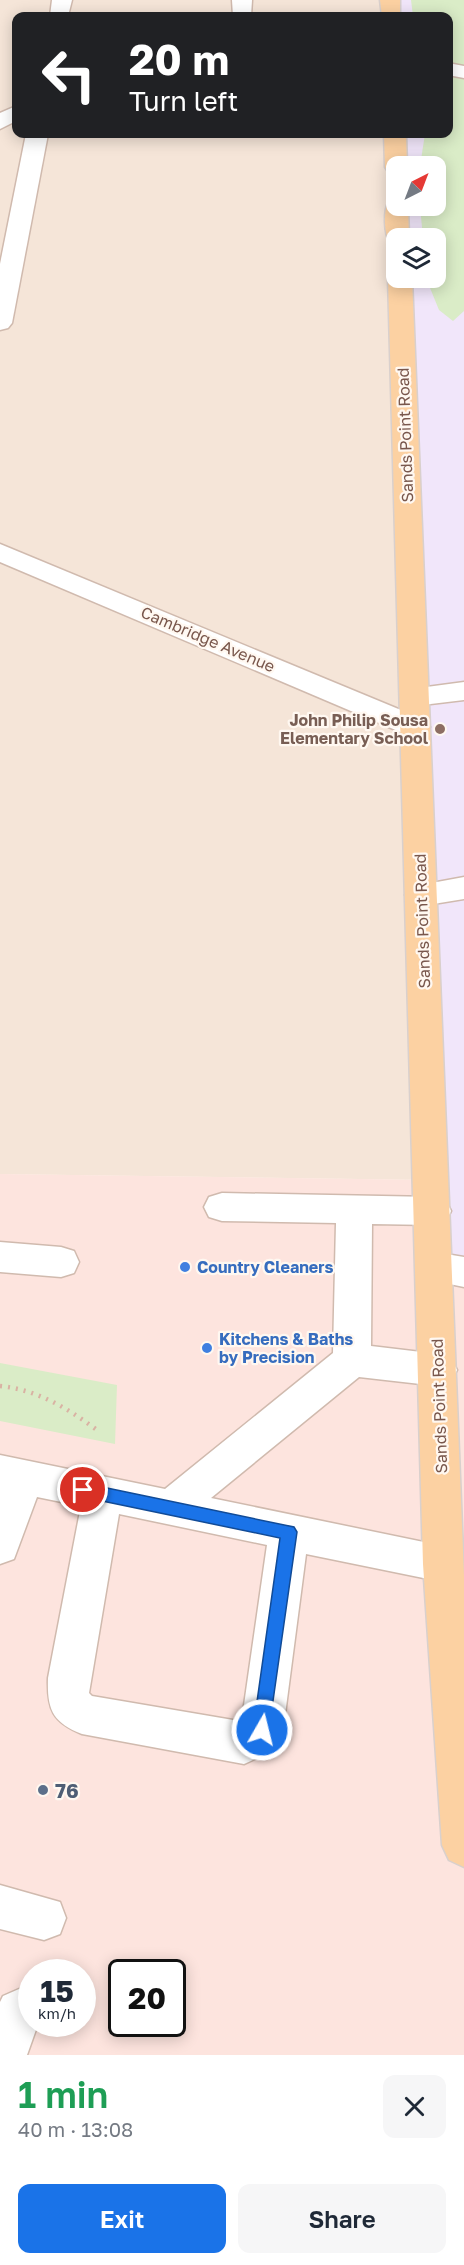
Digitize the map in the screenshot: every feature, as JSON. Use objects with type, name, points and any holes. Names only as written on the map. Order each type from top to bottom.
[{"type":"main road","points":[[395,138],[396,156]]},
{"type":"main road","name":"Sands Point Road","points":[[400,288],[433,1211],[449,1269],[438,1370],[453,1563],[464,1845]]},
{"type":"street","points":[[0,323],[36,138]]},
{"type":"street","name":"Cambridge Avenue","points":[[0,552],[415,712]]},
{"type":"street","points":[[415,712],[464,691]]},
{"type":"street","points":[[421,895],[464,888]]},
{"type":"street","points":[[222,1207],[433,1211]]},
{"type":"street","points":[[352,1360],[354,1210]]},
{"type":"street","points":[[0,1257],[62,1262]]},
{"type":"street","points":[[170,1508],[352,1360],[438,1370]]},
{"type":"street","points":[[0,1546],[12,1475],[453,1563]]},
{"type":"street","points":[[103,1494],[69,1678],[68,1701],[82,1714],[244,1743],[262,1730],[289,1532]]},
{"type":"street","points":[[0,1907],[44,1918]]},
{"type":"street","points":[[4,2055],[18,2012]]},
{"type":"path","points":[[0,1386],[38,1393],[97,1430]]},
{"type":"shaded area","points":[[0,0],[391,0],[392,12],[12,12],[12,138],[396,138],[396,156],[386,156],[386,216],[399,216],[399,228],[386,228],[386,288],[401,288],[431,1180],[0,1174]]},
{"type":"shaded area","name":"John Philip Sousa Elementary School","points":[[391,0],[464,0],[464,1261],[434,1255],[401,288],[446,288],[446,228],[399,228],[398,216],[446,216],[446,156],[397,156],[396,138],[453,138],[453,12],[392,12]]},
{"type":"shaded area","points":[[0,1174],[431,1180],[464,1261],[464,2055],[0,2055]]},
{"type":"green space","points":[[411,0],[464,0],[464,311],[453,321],[439,310],[430,288],[446,288],[446,228],[422,228],[421,216],[446,216],[446,156],[422,156],[424,138],[453,138],[453,12],[412,12]]},
{"type":"green space","points":[[0,1363],[117,1385],[115,1444],[0,1421]]},
{"type":"place","name":"John Philip Sousa Elementary School","points":[[440,729]]},
{"type":"place","name":"Country Cleaners","points":[[185,1267]]},
{"type":"place","name":"Kitchens & Baths by Precision","points":[[207,1348]]},
{"type":"place","name":"76","points":[[43,1790]]},
{"type":"route","points":[[83,1490],[289,1532],[262,1730]]}]
